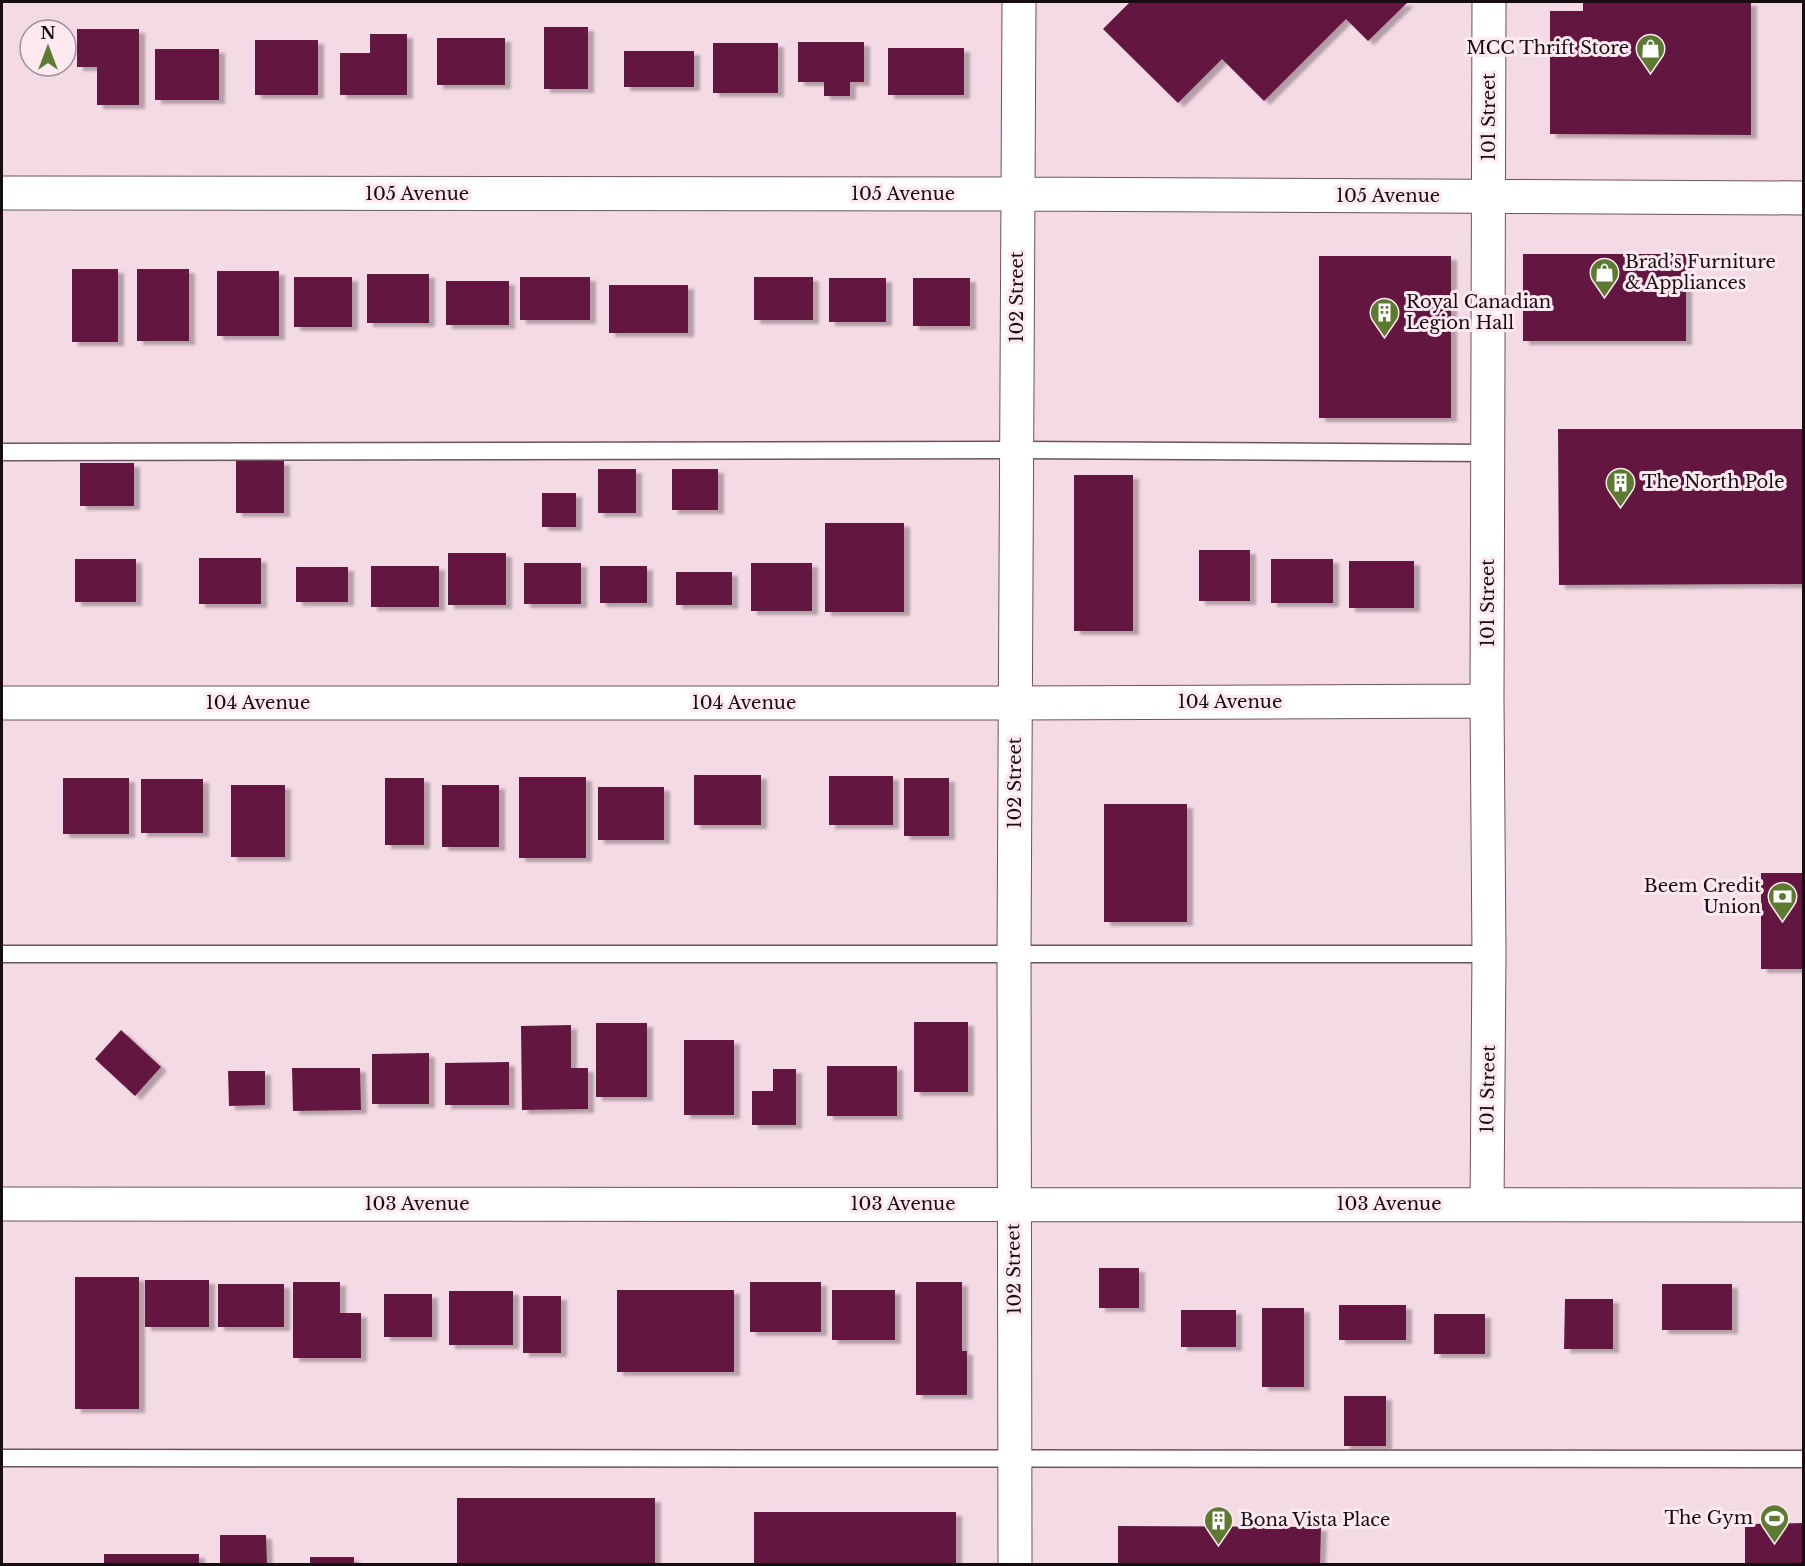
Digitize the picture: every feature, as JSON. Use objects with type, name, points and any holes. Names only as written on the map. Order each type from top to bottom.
[{"type":"street","name":"102 Street","points":[[1015,1564],[1014,955],[1019,2]]},
{"type":"street","name":"101 Street","points":[[1487,1204],[1489,2]]},
{"type":"street","name":"105 Avenue","points":[[2,193],[1018,194],[1803,198]]},
{"type":"street","name":"104 Avenue","points":[[2,703],[1487,701]]},
{"type":"street","name":"103 Avenue","points":[[2,1204],[1803,1205]]},
{"type":"lane","points":[[2,452],[1017,450],[1488,453]]},
{"type":"lane","points":[[2,954],[1489,954]]},
{"type":"lane","points":[[2,1458],[1803,1459]]},
{"type":"building","points":[[1130,2],[1408,2],[1368,41],[1346,19],[1264,101],[1222,59],[1178,103],[1103,29]]},
{"type":"building","name":"MCC Thrift Store","points":[[1583,2],[1751,2],[1751,135],[1550,134],[1550,11],[1583,11]]},
{"type":"building","points":[[544,27],[588,27],[588,89],[544,89]]},
{"type":"building","points":[[78,29],[139,29],[139,105],[97,105],[97,67],[78,67]]},
{"type":"building","points":[[370,34],[407,34],[407,95],[340,95],[340,53],[370,53]]},
{"type":"building","points":[[437,38],[505,38],[505,85],[437,85]]},
{"type":"building","points":[[255,40],[318,40],[318,95],[255,95]]},
{"type":"building","points":[[798,42],[864,42],[864,82],[850,82],[850,96],[824,96],[824,82],[798,82]]},
{"type":"building","points":[[713,43],[778,43],[778,93],[713,93]]},
{"type":"building","points":[[888,48],[964,48],[964,95],[888,95]]},
{"type":"building","points":[[155,49],[219,49],[219,100],[155,100]]},
{"type":"building","points":[[624,51],[694,51],[694,87],[624,87]]},
{"type":"building","name":"Brad’s Furniture & Appliances","points":[[1523,254],[1686,254],[1686,341],[1523,341]]},
{"type":"building","name":"Royal Canadian Legion Hall","points":[[1319,256],[1451,256],[1451,418],[1319,418]]},
{"type":"building","points":[[72,269],[118,269],[118,342],[72,342]]},
{"type":"building","points":[[137,269],[189,269],[189,341],[137,341]]},
{"type":"building","points":[[217,271],[279,271],[279,336],[217,336]]},
{"type":"building","points":[[367,274],[429,274],[429,323],[367,323]]},
{"type":"building","points":[[294,277],[352,277],[352,327],[294,327]]},
{"type":"building","points":[[520,277],[590,277],[590,320],[520,320]]},
{"type":"building","points":[[754,277],[813,277],[813,320],[754,320]]},
{"type":"building","points":[[829,278],[886,278],[886,322],[829,322]]},
{"type":"building","points":[[913,278],[970,278],[970,326],[913,326]]},
{"type":"building","points":[[446,281],[509,281],[509,325],[446,325]]},
{"type":"building","points":[[609,285],[688,285],[688,333],[609,333]]},
{"type":"building","points":[[1558,429],[1804,429],[1804,584],[1559,585]]},
{"type":"building","points":[[236,461],[284,461],[284,513],[236,513]]},
{"type":"building","points":[[80,463],[134,463],[134,506],[80,506]]},
{"type":"building","points":[[598,469],[636,469],[636,513],[598,513]]},
{"type":"building","points":[[672,469],[718,469],[718,510],[672,510]]},
{"type":"building","points":[[1074,475],[1133,475],[1133,631],[1074,631]]},
{"type":"building","points":[[542,493],[576,493],[576,527],[542,527]]},
{"type":"building","points":[[825,523],[904,523],[904,612],[825,612]]},
{"type":"building","points":[[1199,550],[1250,550],[1250,601],[1199,601]]},
{"type":"building","points":[[448,553],[506,553],[506,605],[448,605]]},
{"type":"building","points":[[199,558],[261,558],[261,604],[199,604]]},
{"type":"building","points":[[75,559],[136,559],[136,602],[75,602]]},
{"type":"building","points":[[1271,559],[1333,559],[1333,603],[1271,603]]},
{"type":"building","points":[[1349,561],[1414,561],[1414,608],[1349,608]]},
{"type":"building","points":[[524,563],[581,563],[581,604],[524,604]]},
{"type":"building","points":[[751,563],[812,563],[812,611],[751,611]]},
{"type":"building","points":[[371,566],[439,566],[439,607],[371,607]]},
{"type":"building","points":[[600,566],[647,566],[647,603],[600,603]]},
{"type":"building","points":[[296,567],[348,567],[348,602],[296,602]]},
{"type":"building","points":[[676,572],[732,572],[732,605],[676,605]]},
{"type":"building","points":[[694,775],[761,775],[761,825],[694,825]]},
{"type":"building","points":[[829,776],[893,776],[893,825],[829,825]]},
{"type":"building","points":[[519,777],[586,777],[586,858],[519,858]]},
{"type":"building","points":[[63,778],[129,778],[129,834],[63,834]]},
{"type":"building","points":[[385,778],[424,778],[424,845],[385,845]]},
{"type":"building","points":[[904,778],[949,778],[949,836],[904,836]]},
{"type":"building","points":[[141,779],[203,779],[203,833],[141,833]]},
{"type":"building","points":[[231,785],[285,785],[285,857],[231,857]]},
{"type":"building","points":[[442,785],[499,785],[499,847],[442,847]]},
{"type":"building","points":[[598,787],[664,787],[664,840],[598,840]]},
{"type":"building","points":[[1104,804],[1187,804],[1187,922],[1104,922]]},
{"type":"building","name":"Beem Credit Union","points":[[1761,873],[1804,873],[1804,969],[1761,969]]},
{"type":"building","points":[[914,1022],[968,1022],[968,1092],[914,1092]]},
{"type":"building","points":[[596,1023],[647,1023],[647,1097],[596,1097]]},
{"type":"building","points":[[571,1025],[571,1068],[588,1068],[588,1109],[522,1110],[521,1026]]},
{"type":"building","points":[[121,1030],[161,1067],[135,1096],[95,1059]]},
{"type":"building","points":[[684,1040],[734,1040],[734,1115],[684,1115]]},
{"type":"building","points":[[429,1053],[429,1104],[372,1104],[372,1054]]},
{"type":"building","points":[[509,1062],[509,1105],[445,1105],[445,1063]]},
{"type":"building","points":[[827,1066],[897,1066],[897,1116],[827,1116]]},
{"type":"building","points":[[292,1068],[360,1068],[361,1110],[293,1111]]},
{"type":"building","points":[[773,1069],[796,1069],[796,1125],[752,1125],[752,1091],[773,1091]]},
{"type":"building","points":[[228,1071],[265,1071],[265,1105],[229,1106]]},
{"type":"building","points":[[1099,1268],[1139,1268],[1139,1308],[1099,1308]]},
{"type":"building","points":[[75,1277],[139,1277],[139,1409],[75,1409]]},
{"type":"building","points":[[145,1280],[209,1280],[209,1327],[145,1327]]},
{"type":"building","points":[[293,1282],[340,1282],[340,1313],[361,1313],[361,1358],[293,1358]]},
{"type":"building","points":[[750,1282],[821,1282],[821,1332],[750,1332]]},
{"type":"building","points":[[916,1282],[962,1282],[962,1351],[967,1351],[967,1395],[916,1395]]},
{"type":"building","points":[[218,1284],[284,1284],[284,1327],[218,1327]]},
{"type":"building","points":[[1662,1284],[1732,1284],[1732,1330],[1662,1330]]},
{"type":"building","points":[[617,1290],[734,1290],[734,1372],[617,1372]]},
{"type":"building","points":[[832,1290],[895,1290],[895,1340],[832,1340]]},
{"type":"building","points":[[449,1291],[513,1291],[513,1345],[449,1345]]},
{"type":"building","points":[[384,1294],[432,1294],[432,1337],[384,1337]]},
{"type":"building","points":[[523,1296],[561,1296],[561,1353],[523,1353]]},
{"type":"building","points":[[1565,1299],[1613,1299],[1613,1349],[1564,1349]]},
{"type":"building","points":[[1339,1305],[1406,1305],[1406,1340],[1339,1340]]},
{"type":"building","points":[[1262,1308],[1304,1308],[1304,1387],[1262,1387]]},
{"type":"building","points":[[1181,1310],[1236,1310],[1236,1347],[1181,1347]]},
{"type":"building","points":[[1434,1314],[1485,1314],[1485,1354],[1434,1354]]},
{"type":"building","points":[[1344,1396],[1386,1396],[1386,1446],[1344,1446]]},
{"type":"building","points":[[457,1498],[655,1498],[655,1564],[457,1564]]},
{"type":"building","points":[[754,1512],[956,1512],[956,1564],[754,1564]]},
{"type":"building","name":"The Gym","points":[[1804,1523],[1804,1564],[1745,1564],[1745,1524]]},
{"type":"building","name":"Bona Vista Place","points":[[1118,1526],[1321,1527],[1320,1564],[1118,1564]]},
{"type":"building","points":[[220,1535],[266,1535],[267,1564],[220,1564]]},
{"type":"building","points":[[104,1554],[199,1554],[199,1564],[104,1564]]},
{"type":"building","points":[[310,1557],[354,1557],[354,1564],[310,1564]]},
{"type":"place","name":"MCC Thrift Store","points":[[1650,74]]},
{"type":"place","name":"Brad’s Furniture & Appliances","points":[[1604,298]]},
{"type":"place","name":"Royal Canadian Legion Hall","points":[[1385,338]]},
{"type":"place","name":"The North Pole","points":[[1621,508]]},
{"type":"place","name":"Beem Credit Union","points":[[1782,922]]},
{"type":"place","name":"The Gym","points":[[1774,1544]]},
{"type":"place","name":"Bona Vista Place","points":[[1219,1546]]}]
